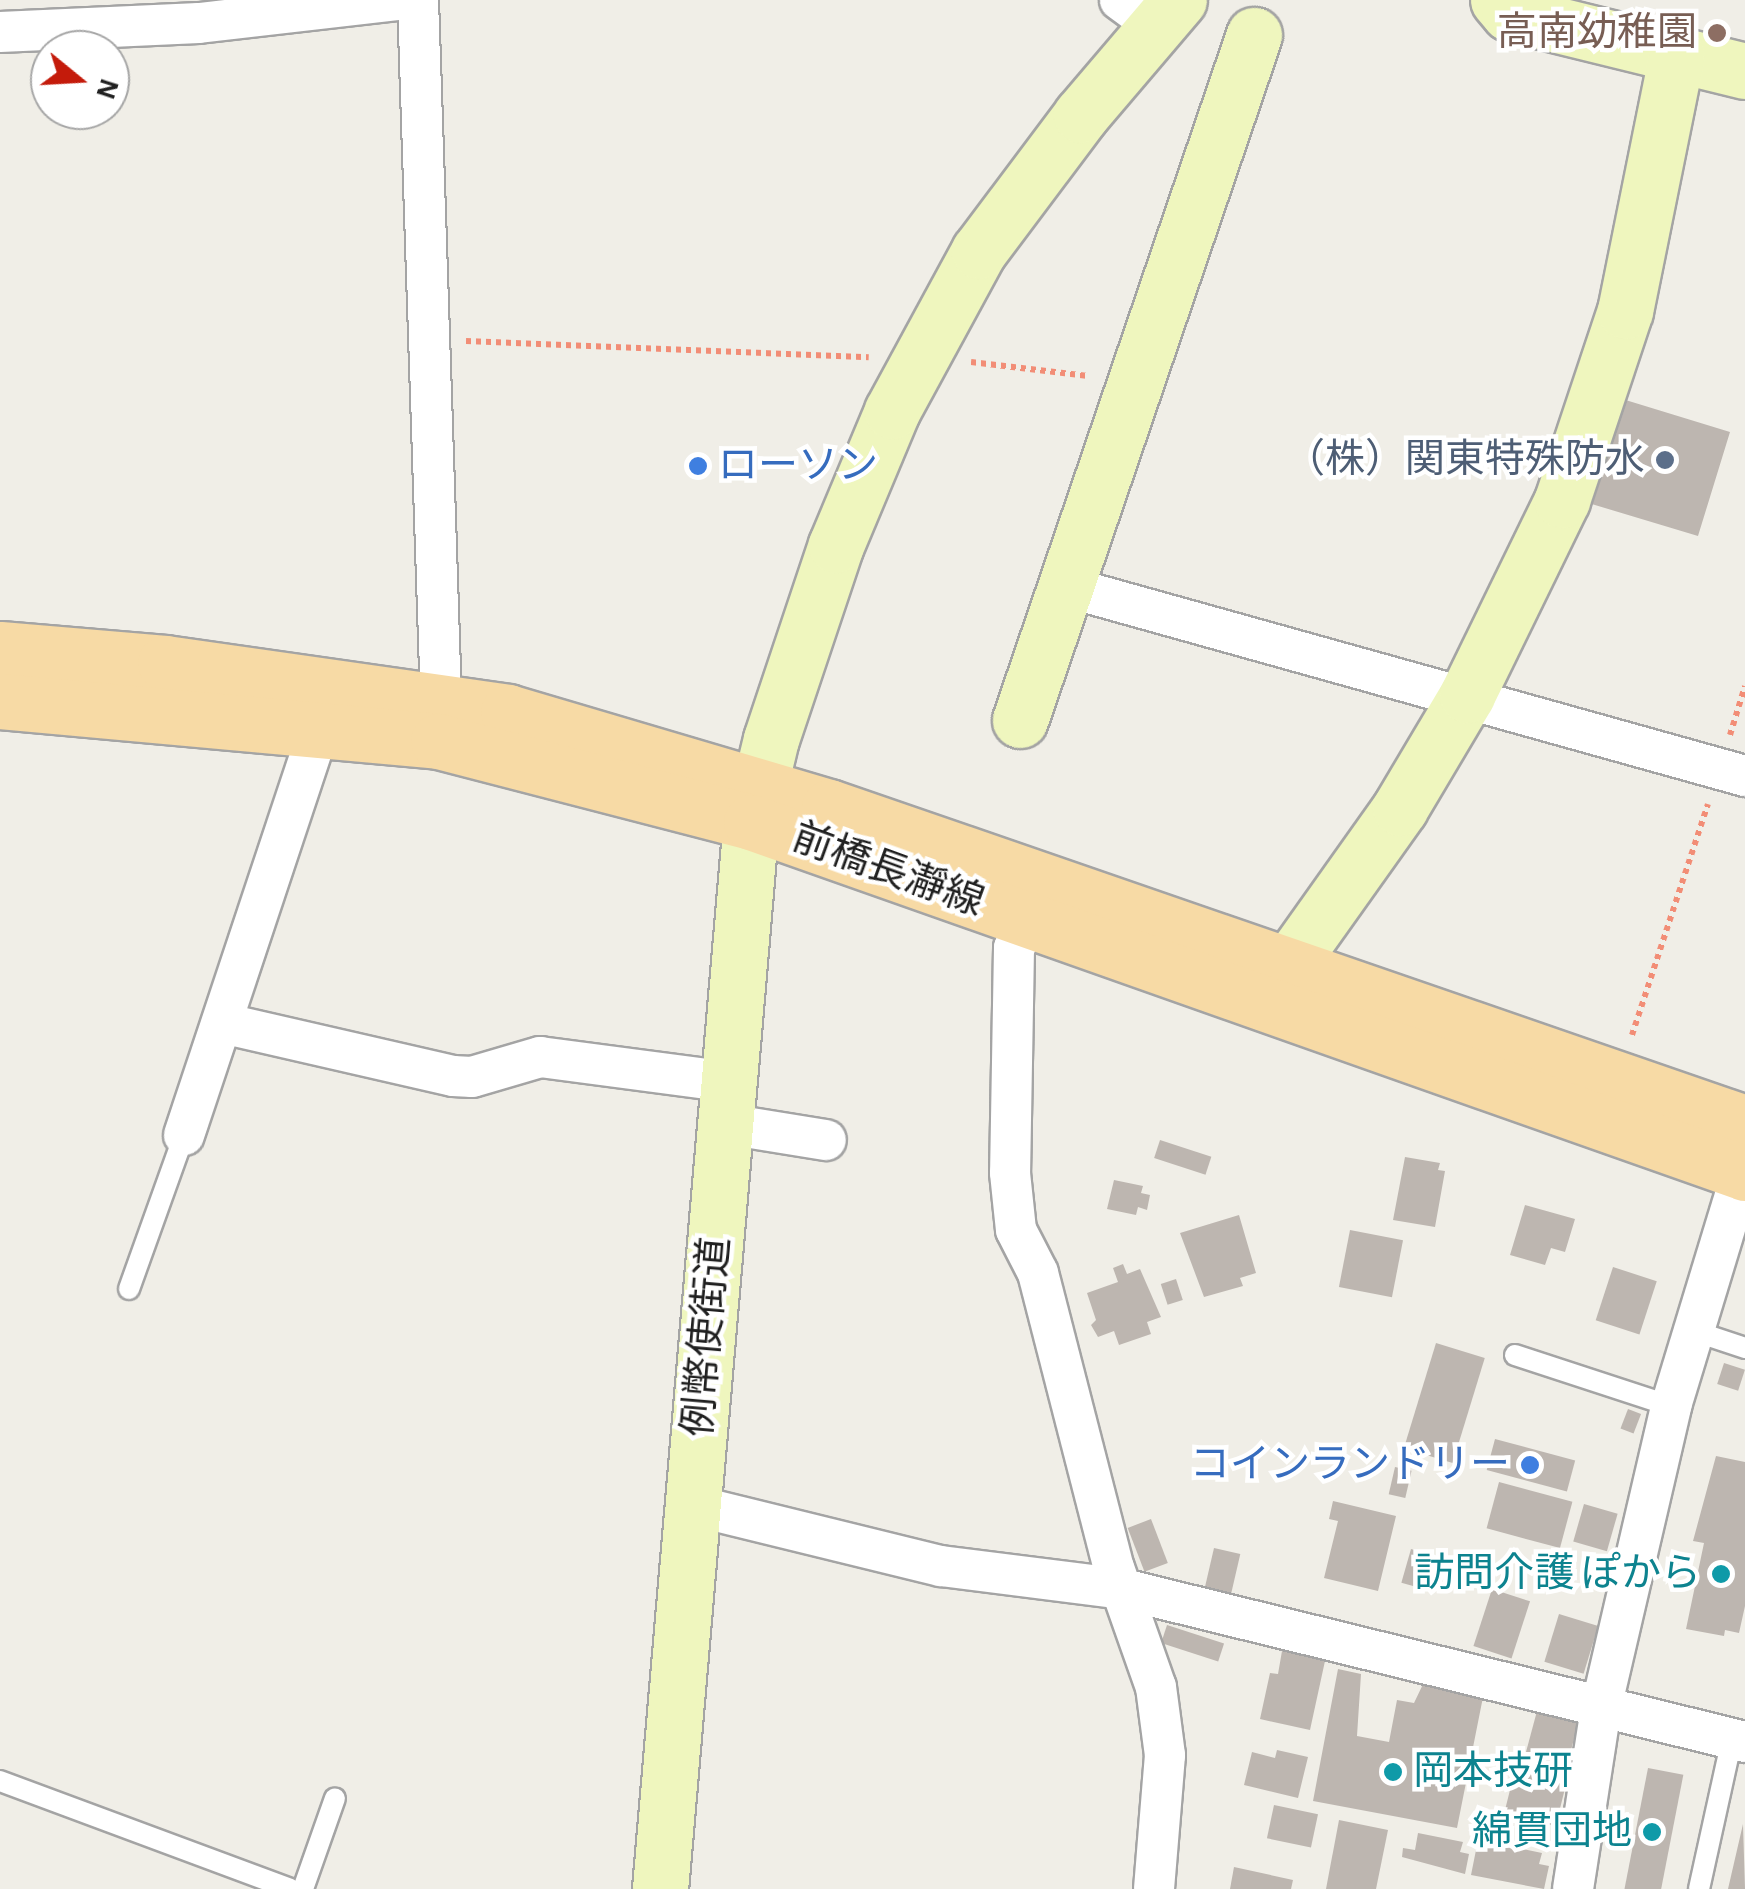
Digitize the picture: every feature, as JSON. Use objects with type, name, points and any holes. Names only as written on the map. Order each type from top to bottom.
[{"type":"main road","name":"前橋長瀞線","points":[[0,649],[165,663],[508,712],[755,804],[1030,921],[1744,1156]]},
{"type":"main road","name":"前橋長瀞線","points":[[0,700],[320,726],[438,741],[755,804],[1290,963],[1618,1079],[1744,1156]]},
{"type":"street","points":[[0,32],[199,23],[397,0]]},
{"type":"street","points":[[418,0],[432,340],[440,702]]},
{"type":"street","points":[[1498,0],[1509,13],[1745,71]]},
{"type":"street","name":"例幣使街道","points":[[660,1889],[755,804],[836,545],[920,359],[979,251],[1151,8]]},
{"type":"street","points":[[1020,720],[1254,35]]},
{"type":"street","points":[[1290,963],[1400,808],[1467,695],[1562,500],[1599,398],[1650,204],[1677,54]]},
{"type":"street","points":[[1064,586],[1467,695],[1732,773]]},
{"type":"street","points":[[184,1135],[320,726]]},
{"type":"street","points":[[1030,921],[1014,948],[1010,1172],[1016,1230],[1038,1273],[1123,1589],[1156,1687],[1165,1754],[1154,1889]]},
{"type":"street","points":[[222,1023],[453,1076],[540,1058],[728,1103],[826,1140]]},
{"type":"street","points":[[1573,1889],[1601,1708],[1671,1406],[1744,1156]]},
{"type":"street","points":[[696,1506],[941,1566],[1123,1589],[1738,1741]]},
{"type":"lane","points":[[129,1289],[184,1135]]},
{"type":"lane","points":[[1694,1331],[1745,1348]]},
{"type":"lane","points":[[1515,1355],[1671,1406]]},
{"type":"lane","points":[[1700,1889],[1738,1741]]},
{"type":"lane","points":[[0,1782],[290,1889]]},
{"type":"lane","points":[[302,1889],[335,1798]]},
{"type":"path","points":[[432,340],[920,359],[1134,382]]},
{"type":"path","points":[[1618,1079],[1732,773],[1745,686]]},
{"type":"building","name":"（株）関東特殊防水","points":[[1619,398],[1730,432],[1698,536],[1585,502],[1593,474],[1603,477]]},
{"type":"building","points":[[1160,1140],[1211,1157],[1205,1175],[1154,1158]]},
{"type":"building","points":[[1405,1157],[1440,1163],[1438,1170],[1445,1171],[1435,1227],[1393,1220]]},
{"type":"building","points":[[1114,1180],[1143,1186],[1141,1193],[1150,1195],[1147,1210],[1138,1207],[1136,1215],[1107,1209]]},
{"type":"building","points":[[1525,1205],[1575,1219],[1565,1252],[1551,1248],[1545,1265],[1510,1255]]},
{"type":"building","points":[[1239,1215],[1256,1273],[1240,1278],[1243,1286],[1204,1297],[1180,1233]]},
{"type":"building","points":[[1350,1230],[1403,1240],[1392,1297],[1339,1287]]},
{"type":"building","points":[[1123,1264],[1127,1274],[1140,1269],[1161,1317],[1147,1322],[1151,1334],[1119,1345],[1114,1331],[1098,1337],[1091,1325],[1096,1320],[1087,1293],[1118,1282],[1113,1268]]},
{"type":"building","points":[[1613,1267],[1657,1281],[1639,1334],[1596,1320]]},
{"type":"building","points":[[1176,1279],[1183,1300],[1168,1305],[1161,1284]]},
{"type":"building","points":[[1436,1343],[1485,1358],[1453,1463],[1404,1448]]},
{"type":"building","points":[[1724,1363],[1745,1370],[1738,1391],[1717,1384]]},
{"type":"building","points":[[1628,1409],[1641,1414],[1634,1434],[1620,1429]]},
{"type":"building","name":"コインランドリー","points":[[1495,1439],[1575,1460],[1567,1491],[1487,1470]]},
{"type":"building","name":"訪問介護 ぽから","points":[[1716,1456],[1745,1462],[1745,1606],[1739,1633],[1725,1630],[1724,1636],[1686,1629],[1704,1543],[1693,1541]]},
{"type":"building","points":[[1395,1467],[1412,1471],[1405,1498],[1389,1494]]},
{"type":"building","points":[[1499,1482],[1572,1502],[1560,1548],[1487,1528]]},
{"type":"building","points":[[1333,1501],[1396,1516],[1378,1591],[1324,1578],[1338,1521],[1329,1519]]},
{"type":"building","points":[[1584,1504],[1618,1514],[1607,1551],[1573,1541]]},
{"type":"building","points":[[1151,1519],[1168,1563],[1145,1572],[1128,1528]]},
{"type":"building","points":[[1214,1548],[1240,1554],[1230,1601],[1203,1595]]},
{"type":"building","points":[[1411,1549],[1425,1553],[1416,1587],[1401,1583]]},
{"type":"building","points":[[1492,1589],[1530,1601],[1512,1658],[1473,1646]]},
{"type":"building","points":[[1559,1614],[1598,1626],[1584,1674],[1544,1662]]},
{"type":"building","points":[[1167,1625],[1224,1644],[1218,1662],[1161,1643]]},
{"type":"building","points":[[1282,1651],[1325,1661],[1310,1730],[1260,1719],[1270,1673],[1278,1674]]},
{"type":"building","name":"岡本技研","points":[[1338,1669],[1361,1674],[1357,1736],[1389,1742],[1397,1700],[1414,1703],[1425,1680],[1484,1692],[1457,1828],[1313,1801]]},
{"type":"building","points":[[1537,1711],[1579,1722],[1566,1769],[1524,1758]]},
{"type":"building","points":[[1277,1750],[1308,1757],[1298,1798],[1244,1785],[1252,1752],[1275,1758]]},
{"type":"building","points":[[1516,1766],[1567,1779],[1556,1826],[1504,1814]]},
{"type":"building","name":"綿貫団地","points":[[1648,1768],[1683,1775],[1661,1889],[1624,1889]]},
{"type":"building","points":[[1274,1805],[1318,1814],[1311,1848],[1267,1838]]},
{"type":"building","points":[[1339,1820],[1388,1830],[1376,1889],[1326,1889]]},
{"type":"building","name":"綿貫団地","points":[[1743,1824],[1745,1889],[1728,1889]]},
{"type":"building","points":[[1418,1833],[1463,1842],[1460,1852],[1469,1854],[1465,1874],[1402,1857],[1403,1848],[1415,1850]]},
{"type":"building","points":[[1478,1840],[1542,1853],[1539,1864],[1549,1866],[1544,1889],[1471,1875]]},
{"type":"building","points":[[1234,1867],[1293,1880],[1291,1889],[1230,1889]]},
{"type":"place","name":"高南幼稚園","points":[[1717,33]]},
{"type":"place","name":"（株）関東特殊防水","points":[[1665,460]]},
{"type":"place","name":"ローソン","points":[[698,466]]},
{"type":"place","name":"コインランドリー","points":[[1530,1465]]},
{"type":"place","name":"訪問介護 ぽから","points":[[1721,1574]]},
{"type":"place","name":"岡本技研","points":[[1393,1772]]},
{"type":"place","name":"綿貫団地","points":[[1652,1832]]}]
